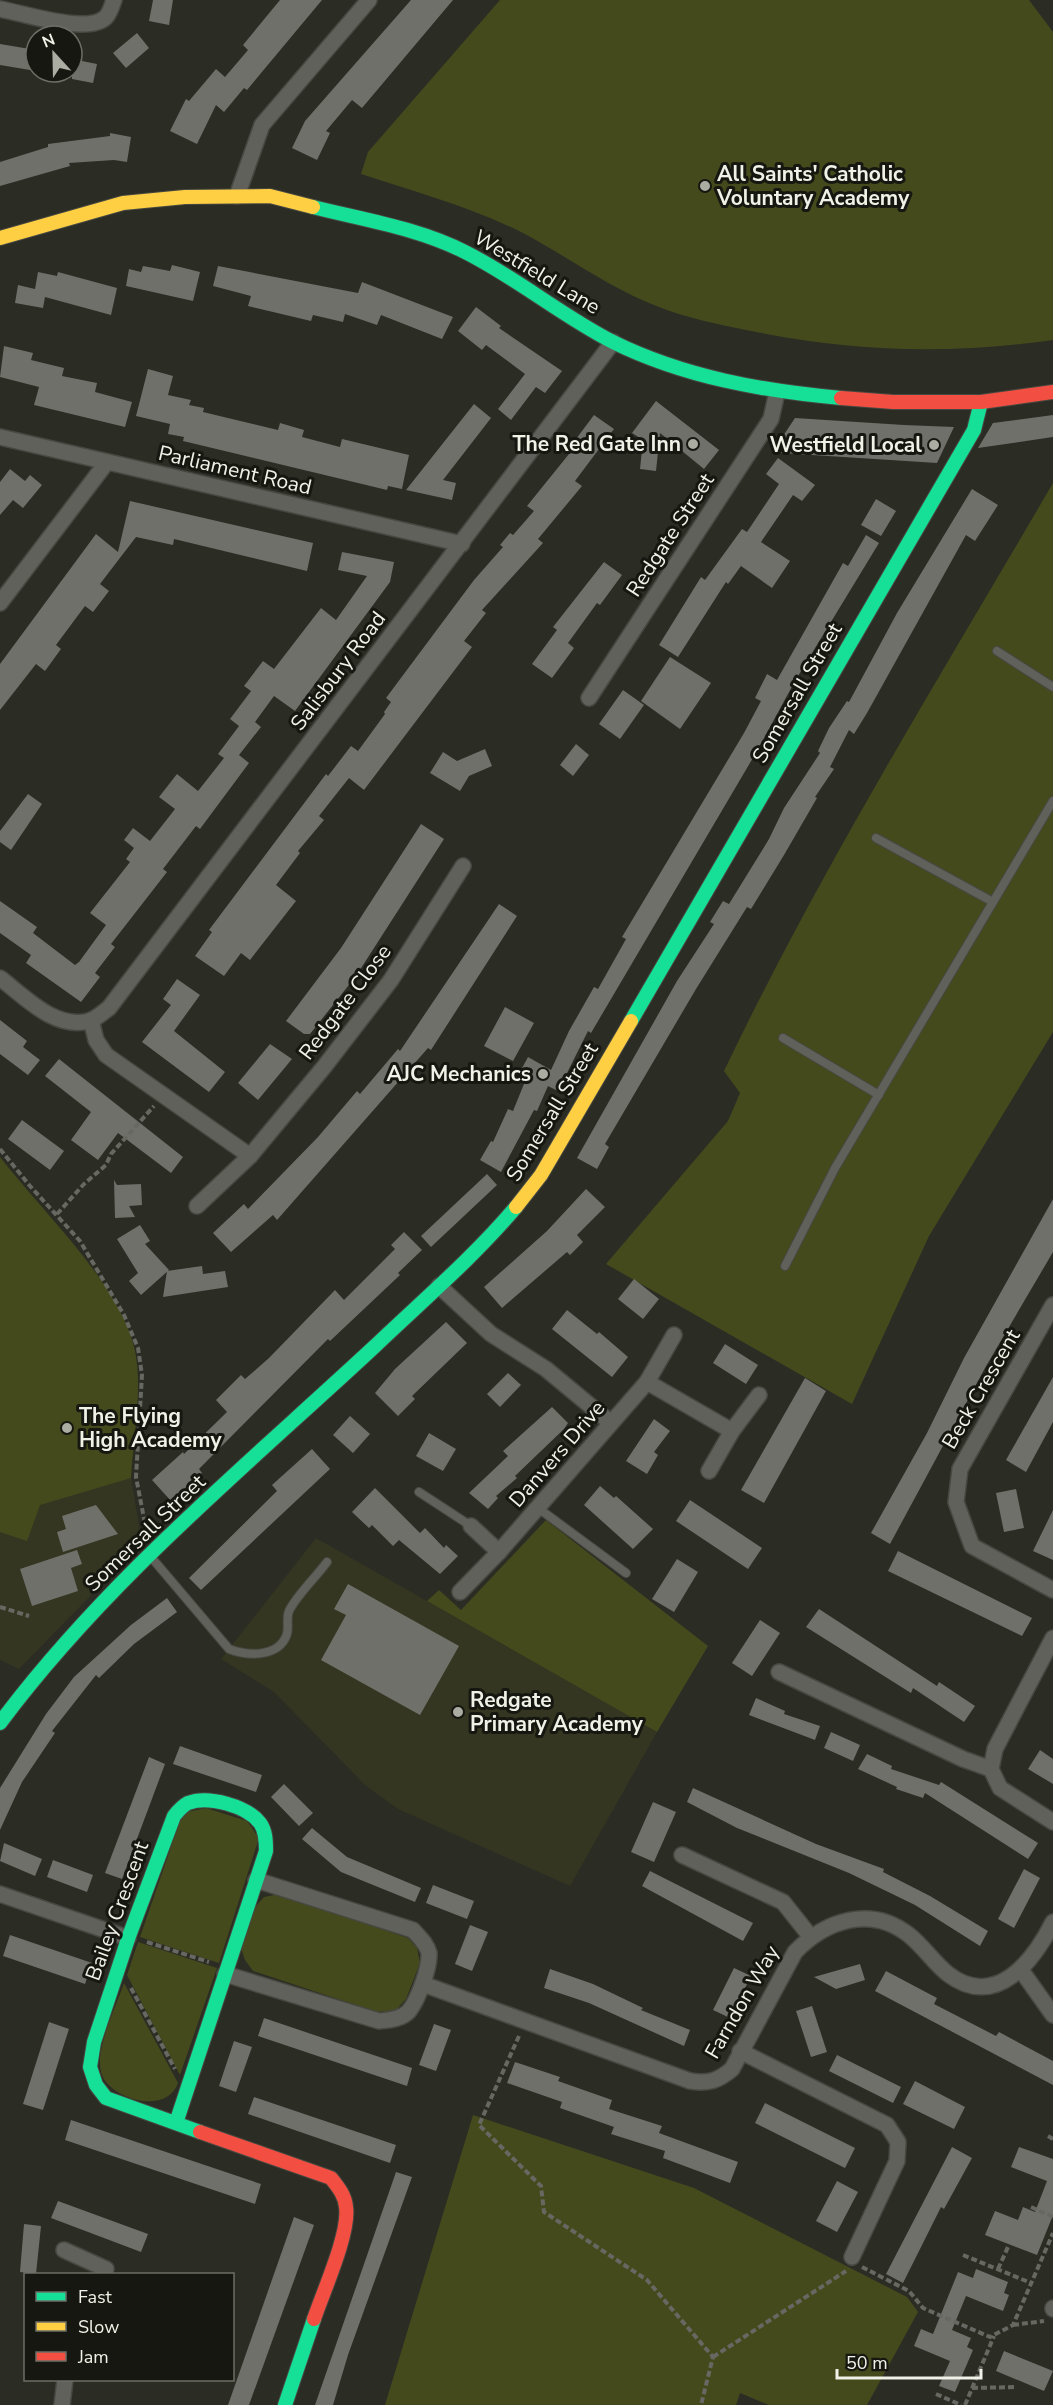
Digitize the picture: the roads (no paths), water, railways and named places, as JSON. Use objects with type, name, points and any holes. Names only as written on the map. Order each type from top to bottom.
[{"type":"street","points":[[0,9],[75,24],[92,25],[106,17],[114,0]]},
{"type":"street","points":[[237,196],[262,125],[369,0]]},
{"type":"street","name":"Westfield Lane","points":[[0,238],[123,203],[185,196],[270,196],[417,233],[465,252],[613,342],[687,371],[777,392],[893,402],[981,402],[1053,392]]},
{"type":"street","name":"Salisbury Road","points":[[92,1020],[109,1008],[613,342]]},
{"type":"street","name":"Redgate Street","points":[[589,698],[771,419],[777,392]]},
{"type":"street","name":"Somersall Street","points":[[0,1723],[46,1661],[152,1554],[439,1286],[525,1198],[541,1175],[974,430],[981,402]]},
{"type":"street","name":"Parliament Road","points":[[0,437],[462,544]]},
{"type":"street","points":[[0,603],[107,462]]},
{"type":"street","name":"Redgate Close","points":[[197,1206],[250,1156],[391,980],[463,866]]},
{"type":"street","points":[[0,978],[46,1013],[71,1023],[92,1020],[96,1040],[106,1055],[162,1097],[250,1156]]},
{"type":"street","points":[[439,1286],[491,1334],[546,1369],[611,1423]]},
{"type":"street","name":"Beck Crescent","points":[[1053,1305],[960,1469],[956,1502],[972,1546],[1053,1590]]},
{"type":"street","name":"Danvers Drive","points":[[460,1592],[499,1552],[647,1382],[674,1335]]},
{"type":"street","points":[[647,1382],[732,1431]]},
{"type":"street","points":[[709,1471],[732,1431],[759,1395]]},
{"type":"street","points":[[471,1526],[499,1552]]},
{"type":"street","points":[[1053,1638],[995,1749],[991,1769],[1000,1788],[1053,1822]]},
{"type":"street","points":[[779,1672],[963,1759],[991,1769]]},
{"type":"street","name":"Bailey Crescent","points":[[176,2123],[266,1851],[267,1838],[260,1824],[250,1814],[206,1800],[186,1804],[174,1816],[119,1966],[94,2042],[90,2067],[96,2085],[106,2098],[176,2123],[331,2178],[344,2193],[348,2205],[346,2223],[285,2405]]},
{"type":"street","points":[[682,1855],[783,1902],[810,1936]]},
{"type":"street","points":[[226,1971],[379,2021],[395,2019],[408,2012],[423,1984],[429,1954],[423,1940],[413,1930],[256,1880]]},
{"type":"street","points":[[0,1894],[129,1937]]},
{"type":"street","name":"Farndon Way","points":[[423,1984],[690,2081],[705,2083],[721,2078],[732,2069],[795,1952],[810,1936],[836,1922],[859,1918],[886,1921],[908,1934],[946,1973],[958,1980],[981,1987],[1002,1982],[1021,1970],[1039,1950],[1053,1922]]},
{"type":"street","points":[[1021,1970],[1053,2015]]},
{"type":"street","points":[[740,2051],[887,2125],[898,2142],[897,2161],[851,2259]]},
{"type":"street","points":[[64,2250],[106,2269]]},
{"type":"street","points":[[79,2273],[86,2259]]},
{"type":"street","points":[[62,2405],[65,2381]]},
{"type":"lane","points":[[997,651],[1053,687]]},
{"type":"lane","points":[[785,1266],[835,1168],[1053,801]]},
{"type":"lane","points":[[876,838],[993,902]]},
{"type":"lane","points":[[783,1038],[879,1095]]},
{"type":"lane","points":[[419,1492],[471,1526]]},
{"type":"lane","points":[[538,1508],[626,1573]]},
{"type":"lane","points":[[152,1554],[229,1649],[243,1655],[261,1654],[277,1647],[286,1635],[288,1612],[327,1563]]},
{"type":"place","name":"All Saints' Catholic Voluntary Academy","points":[[705,186]]},
{"type":"place","name":"The Red Gate Inn","points":[[693,444]]},
{"type":"place","name":"Westfield Local","points":[[934,445]]},
{"type":"place","name":"AJC Mechanics","points":[[543,1074]]},
{"type":"place","name":"The Flying High Academy","points":[[67,1428]]},
{"type":"place","name":"Redgate Primary Academy","points":[[458,1712]]}]
